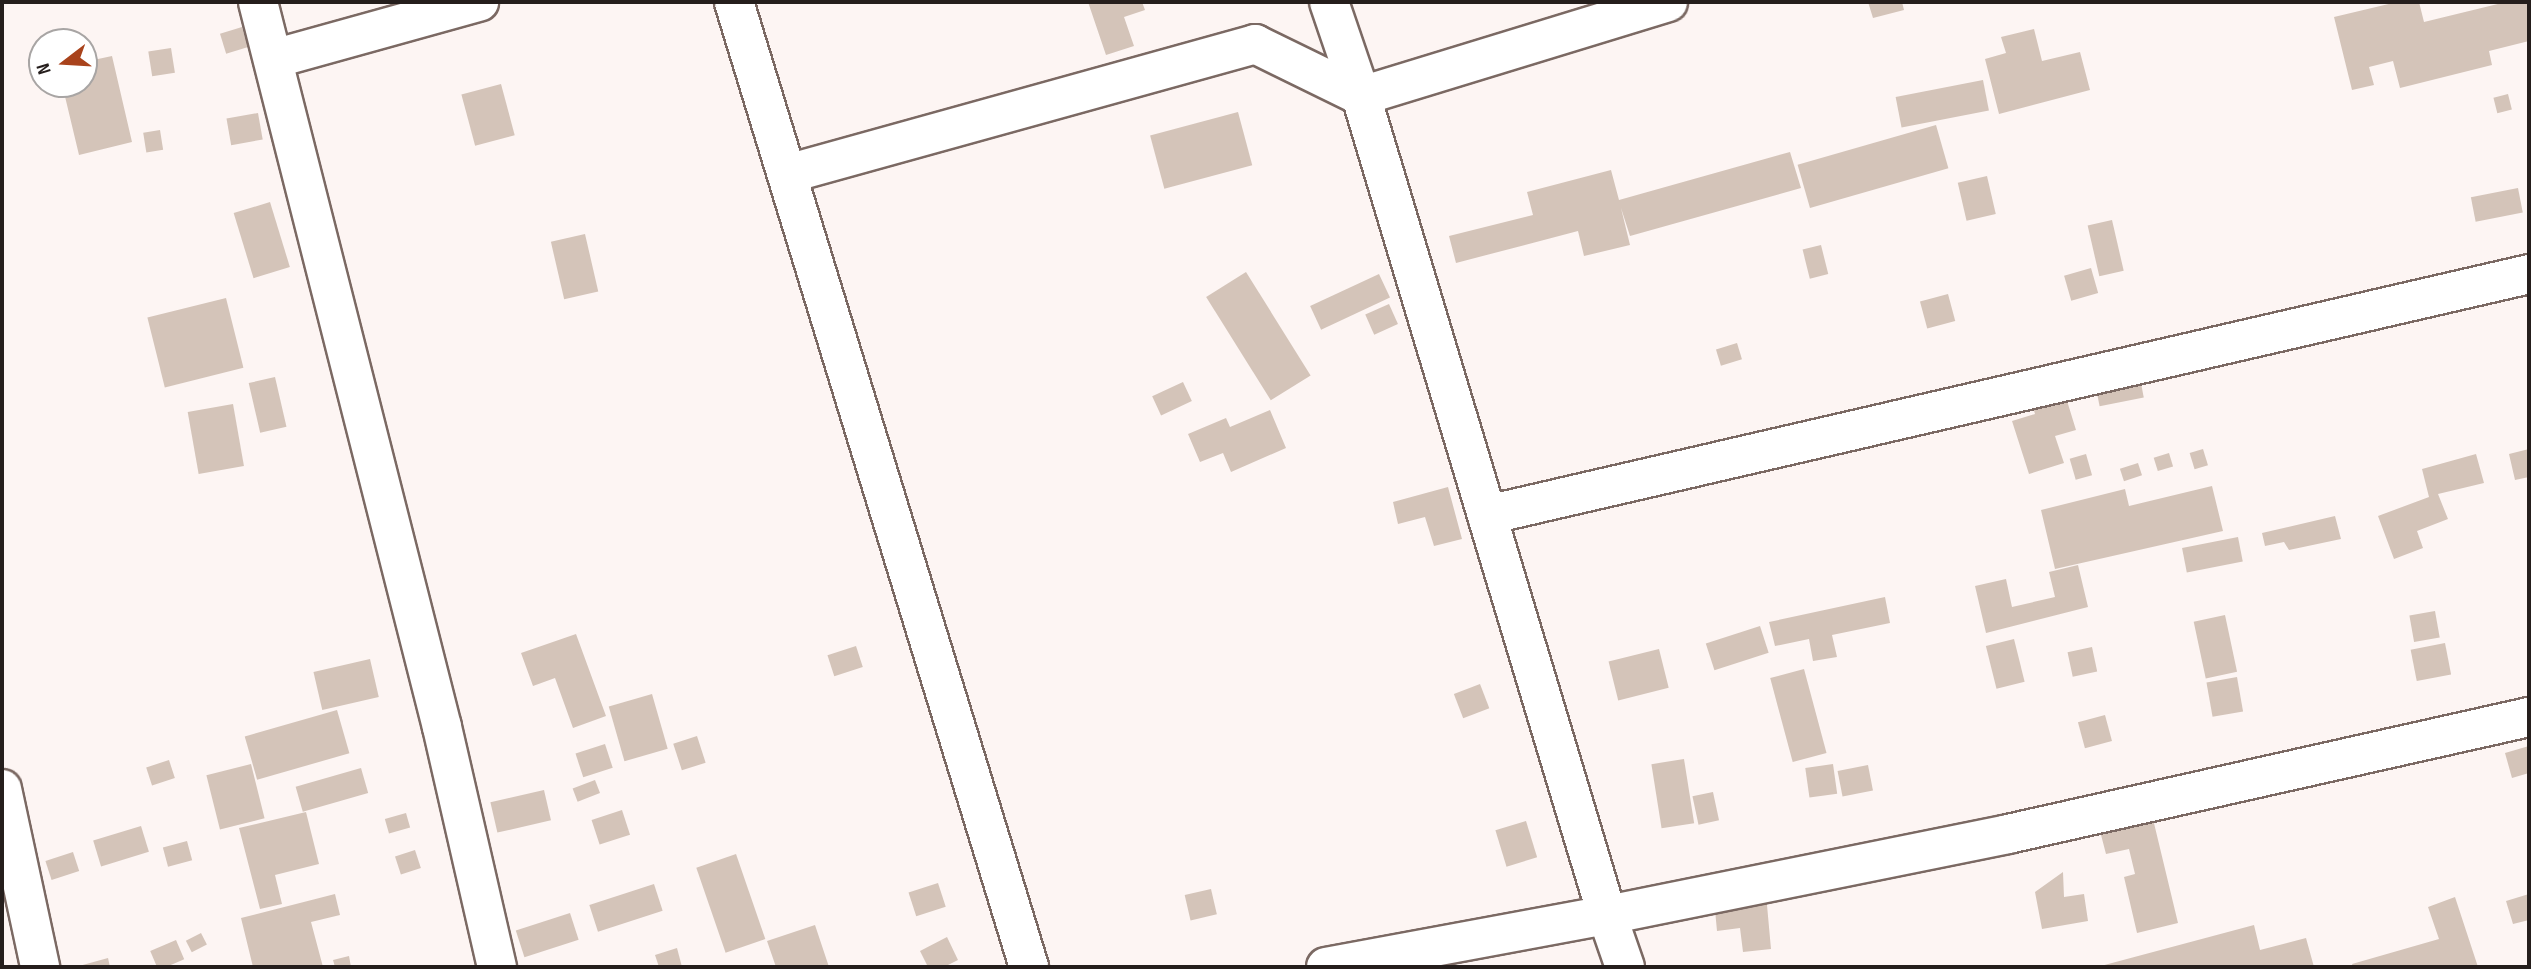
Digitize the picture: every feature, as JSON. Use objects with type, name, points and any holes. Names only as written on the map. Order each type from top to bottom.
[{"type":"street","points":[[258,2],[442,727],[497,967]]},
{"type":"street","points":[[273,59],[480,2]]},
{"type":"street","points":[[734,2],[1029,967]]},
{"type":"street","points":[[1329,2],[1361,96],[1607,915],[1625,967]]},
{"type":"street","points":[[787,174],[1255,44],[1361,96],[1668,2]]},
{"type":"street","points":[[1487,515],[2529,275]]},
{"type":"street","points":[[1326,967],[1607,915],[2008,834],[2529,717]]},
{"type":"street","points":[[2,789],[40,967]]},
{"type":"building","points":[[1088,2],[1142,2],[1145,10],[1124,17],[1134,46],[1106,55]]},
{"type":"building","points":[[1868,2],[1902,2],[1904,10],[1873,18]]},
{"type":"building","points":[[2397,2],[2419,2],[2424,22],[2506,2],[2529,2],[2529,41],[2489,51],[2492,65],[2400,88],[2393,61],[2369,67],[2374,85],[2352,90],[2334,17]]},
{"type":"building","points":[[242,27],[248,47],[226,54],[220,34]]},
{"type":"building","points":[[2034,29],[2042,61],[2080,52],[2090,90],[1999,114],[1985,59],[2006,53],[2001,37]]},
{"type":"building","points":[[171,48],[175,73],[152,76],[148,52]]},
{"type":"building","points":[[112,56],[132,142],[79,155],[65,98],[98,98],[98,59]]},
{"type":"building","points":[[1983,80],[1989,110],[1902,127],[1896,97]]},
{"type":"building","points":[[501,84],[515,135],[475,146],[461,95]]},
{"type":"building","points":[[2508,94],[2512,110],[2497,113],[2493,98]]},
{"type":"building","points":[[1238,112],[1252,165],[1164,189],[1150,136]]},
{"type":"building","points":[[258,113],[263,140],[231,145],[226,119]]},
{"type":"building","points":[[1936,125],[1948,168],[1810,208],[1798,165]]},
{"type":"building","points":[[160,130],[163,150],[146,152],[143,133]]},
{"type":"building","points":[[1790,152],[1801,188],[1630,236],[1621,208],[1630,245],[1584,256],[1578,231],[1456,263],[1449,236],[1533,215],[1527,192],[1611,170],[1619,200]]},
{"type":"building","points":[[1987,176],[1996,214],[1967,221],[1958,183]]},
{"type":"building","points":[[2518,188],[2523,213],[2476,222],[2471,197]]},
{"type":"building","points":[[270,202],[290,267],[254,278],[234,213]]},
{"type":"building","points":[[2112,220],[2124,271],[2099,276],[2088,226]]},
{"type":"building","points":[[585,234],[598,291],[564,299],[551,242]]},
{"type":"building","points":[[1821,245],[1828,274],[1810,279],[1803,250]]},
{"type":"building","points":[[2091,268],[2098,293],[2071,301],[2064,276]]},
{"type":"building","points":[[1246,272],[1311,375],[1271,400],[1206,297]]},
{"type":"building","points":[[1379,274],[1390,298],[1321,330],[1310,306]]},
{"type":"building","points":[[1948,294],[1955,321],[1927,329],[1920,302]]},
{"type":"building","points":[[226,298],[243,368],[165,387],[147,318]]},
{"type":"building","points":[[1389,304],[1398,324],[1374,335],[1365,315]]},
{"type":"building","points":[[1737,343],[1742,359],[1721,366],[1716,349]]},
{"type":"building","points":[[2139,373],[2144,398],[2100,406],[2095,382]]},
{"type":"building","points":[[275,377],[286,427],[260,433],[249,383]]},
{"type":"building","points":[[1183,382],[1192,401],[1161,415],[1152,396]]},
{"type":"building","points":[[2064,391],[2076,430],[2055,436],[2064,463],[2029,474],[2012,421],[2035,414],[2031,401]]},
{"type":"building","points":[[233,404],[244,466],[199,474],[188,412]]},
{"type":"building","points":[[1270,410],[1286,448],[1231,472],[1223,453],[1200,462],[1188,434],[1226,418],[1230,427]]},
{"type":"building","points":[[2203,449],[2208,465],[2195,469],[2190,453]]},
{"type":"building","points":[[2529,449],[2529,477],[2515,480],[2509,454]]},
{"type":"building","points":[[2169,453],[2173,466],[2158,471],[2154,458]]},
{"type":"building","points":[[2086,454],[2092,475],[2076,480],[2070,459]]},
{"type":"building","points":[[2476,454],[2484,483],[2438,494],[2448,519],[2417,531],[2423,548],[2394,559],[2378,516],[2429,497],[2422,469]]},
{"type":"building","points":[[2138,463],[2142,475],[2124,481],[2120,469]]},
{"type":"building","points":[[2212,486],[2223,531],[2055,569],[2041,510],[2125,489],[2129,506]]},
{"type":"building","points":[[1448,487],[1462,539],[1434,546],[1425,517],[1398,524],[1393,502]]},
{"type":"building","points":[[2335,516],[2341,539],[2289,550],[2284,542],[2265,546],[2262,533]]},
{"type":"building","points":[[2238,537],[2243,562],[2187,572],[2182,548]]},
{"type":"building","points":[[2078,565],[2088,607],[1986,633],[1975,586],[2006,579],[2012,607],[2055,597],[2049,572]]},
{"type":"building","points":[[1885,597],[1890,623],[1832,635],[1837,657],[1813,661],[1809,639],[1775,646],[1769,622]]},
{"type":"building","points":[[2435,611],[2440,638],[2414,642],[2409,616]]},
{"type":"building","points":[[2225,615],[2237,672],[2206,678],[2194,622]]},
{"type":"building","points":[[1760,626],[1769,653],[1714,670],[1706,644]]},
{"type":"building","points":[[576,634],[606,716],[573,728],[555,678],[533,686],[521,653]]},
{"type":"building","points":[[2014,639],[2025,682],[1997,689],[1986,646]]},
{"type":"building","points":[[2445,643],[2451,674],[2417,681],[2411,650]]},
{"type":"building","points":[[856,646],[863,667],[834,676],[827,655]]},
{"type":"building","points":[[2092,647],[2097,671],[2073,677],[2068,652]]},
{"type":"building","points":[[1659,649],[1669,688],[1618,700],[1609,662]]},
{"type":"building","points":[[370,659],[379,697],[322,710],[313,672]]},
{"type":"building","points":[[1804,669],[1827,753],[1793,762],[1770,678]]},
{"type":"building","points":[[2237,677],[2243,711],[2213,717],[2206,682]]},
{"type":"building","points":[[1480,684],[1489,708],[1463,718],[1454,694]]},
{"type":"building","points":[[652,694],[668,749],[624,761],[609,706]]},
{"type":"building","points":[[337,710],[349,753],[257,780],[245,736]]},
{"type":"building","points":[[2105,715],[2112,741],[2085,748],[2078,722]]},
{"type":"building","points":[[697,736],[706,763],[682,770],[673,744]]},
{"type":"building","points":[[605,744],[613,768],[583,777],[576,754]]},
{"type":"building","points":[[2529,746],[2529,773],[2512,778],[2505,753]]},
{"type":"building","points":[[1684,759],[1694,823],[1662,828],[1651,764]]},
{"type":"building","points":[[169,760],[175,778],[152,785],[146,767]]},
{"type":"building","points":[[251,764],[265,818],[220,829],[206,775]]},
{"type":"building","points":[[1833,764],[1837,794],[1809,798],[1805,768]]},
{"type":"building","points":[[1868,765],[1873,791],[1843,796],[1838,771]]},
{"type":"building","points":[[361,768],[368,793],[303,812],[296,787]]},
{"type":"building","points":[[595,780],[600,793],[578,802],[573,789]]},
{"type":"building","points":[[544,790],[551,820],[497,833],[490,802]]},
{"type":"building","points":[[1713,792],[1719,820],[1698,825],[1692,796]]},
{"type":"building","points":[[622,810],[630,835],[600,845],[592,820]]},
{"type":"building","points":[[306,812],[319,864],[275,875],[282,904],[260,909],[239,828]]},
{"type":"building","points":[[406,813],[410,827],[389,833],[385,819]]},
{"type":"building","points":[[2153,819],[2178,923],[2137,933],[2124,877],[2135,874],[2129,849],[2106,854],[2100,831]]},
{"type":"building","points":[[1526,821],[1537,857],[1507,867],[1495,830]]},
{"type":"building","points":[[141,826],[149,852],[101,866],[93,841]]},
{"type":"building","points":[[187,841],[192,860],[168,867],[163,847]]},
{"type":"building","points":[[415,850],[421,868],[401,875],[395,856]]},
{"type":"building","points":[[73,852],[79,871],[52,880],[45,861]]},
{"type":"building","points":[[736,854],[765,939],[726,953],[696,868]]},
{"type":"building","points":[[2063,872],[2064,897],[2084,894],[2088,921],[2042,929],[2035,892]]},
{"type":"building","points":[[938,883],[946,907],[916,916],[909,893]]},
{"type":"building","points":[[654,884],[663,911],[598,932],[589,905]]},
{"type":"building","points":[[1211,889],[1217,914],[1191,920],[1185,895]]},
{"type":"building","points":[[335,894],[340,915],[311,922],[323,967],[253,967],[241,918]]},
{"type":"building","points":[[1766,894],[1771,949],[1743,952],[1740,928],[1717,931],[1714,899]]},
{"type":"building","points":[[2529,894],[2529,920],[2513,924],[2506,901]]},
{"type":"building","points":[[2455,897],[2478,967],[2353,967],[2352,964],[2439,939],[2428,907]]},
{"type":"building","points":[[570,913],[579,940],[524,957],[516,931]]},
{"type":"building","points":[[815,925],[829,967],[776,967],[767,941]]},
{"type":"building","points":[[2254,925],[2260,950],[2306,938],[2314,967],[2097,967]]},
{"type":"building","points":[[201,933],[207,945],[192,952],[186,941]]},
{"type":"building","points":[[947,937],[958,960],[944,967],[928,967],[920,951]]},
{"type":"building","points":[[176,940],[184,959],[166,967],[157,967],[150,951]]},
{"type":"building","points":[[677,948],[682,967],[659,967],[655,955]]},
{"type":"building","points":[[349,956],[351,967],[335,967],[333,960]]},
{"type":"building","points":[[108,958],[110,967],[79,967],[79,966]]}]
